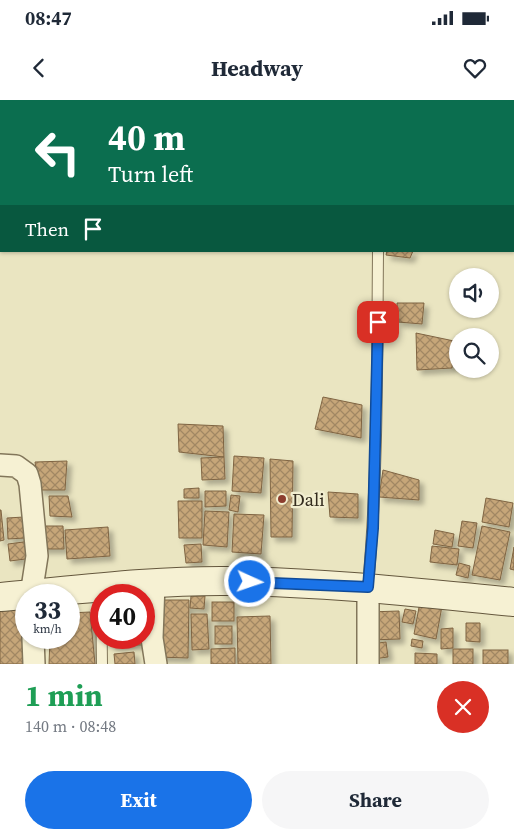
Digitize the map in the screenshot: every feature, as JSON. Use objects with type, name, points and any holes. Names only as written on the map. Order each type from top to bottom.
[{"type":"street","points":[[0,464],[16,466],[27,474],[30,484],[37,556],[33,584]]},
{"type":"street","points":[[143,584],[230,581],[368,587],[514,602]]},
{"type":"street","points":[[154,583],[152,638],[156,664]]},
{"type":"street","points":[[368,587],[368,664]]},
{"type":"street","points":[[0,597],[15,596]]},
{"type":"street","points":[[33,649],[34,664]]},
{"type":"lane","points":[[368,587],[373,528],[378,357],[378,252]]},
{"type":"lane","points":[[102,649],[102,664]]},
{"type":"building","points":[[387,252],[413,252],[410,258],[386,255]]},
{"type":"building","points":[[397,303],[424,303],[422,324],[398,322]]},
{"type":"building","points":[[416,333],[449,340],[449,368],[417,370]]},
{"type":"building","points":[[323,397],[362,405],[361,438],[315,429]]},
{"type":"building","points":[[178,424],[223,426],[224,457],[179,452]]},
{"type":"building","points":[[234,456],[264,458],[261,493],[232,491]]},
{"type":"building","points":[[224,457],[225,479],[202,480],[201,458]]},
{"type":"building","name":"Dali","points":[[270,459],[293,461],[292,537],[271,537]]},
{"type":"building","points":[[67,461],[65,490],[39,490],[35,462]]},
{"type":"building","points":[[383,470],[419,480],[419,500],[379,497]]},
{"type":"building","points":[[199,488],[199,498],[184,498],[184,489]]},
{"type":"building","points":[[205,491],[226,491],[226,506],[205,507]]},
{"type":"building","points":[[328,492],[358,494],[358,518],[330,517]]},
{"type":"building","points":[[231,495],[240,496],[238,512],[229,510]]},
{"type":"building","points":[[49,496],[68,496],[72,517],[50,516]]},
{"type":"building","points":[[486,498],[513,503],[509,527],[482,522]]},
{"type":"building","points":[[178,501],[202,501],[202,538],[179,538]]},
{"type":"building","points":[[0,510],[4,540],[0,541]]},
{"type":"building","points":[[205,511],[229,512],[227,547],[203,545]]},
{"type":"building","points":[[234,514],[264,515],[261,554],[232,552]]},
{"type":"building","points":[[24,517],[25,538],[8,539],[7,518]]},
{"type":"building","points":[[462,521],[477,523],[473,548],[458,546]]},
{"type":"building","points":[[40,526],[63,526],[64,549],[40,549]]},
{"type":"building","points":[[482,526],[510,532],[500,580],[472,575]]},
{"type":"building","points":[[108,527],[110,556],[67,559],[65,530]]},
{"type":"building","points":[[435,530],[454,534],[452,547],[433,544]]},
{"type":"building","points":[[31,541],[33,558],[10,561],[8,544]]},
{"type":"building","points":[[201,544],[202,562],[186,563],[184,545]]},
{"type":"building","points":[[432,546],[459,549],[457,565],[430,562]]},
{"type":"building","points":[[514,547],[514,570],[510,569]]},
{"type":"building","points":[[459,563],[470,566],[468,578],[456,575]]},
{"type":"building","points":[[191,596],[205,596],[204,609],[190,608]]},
{"type":"building","points":[[157,600],[189,600],[188,658],[157,657]]},
{"type":"building","points":[[212,602],[234,602],[234,621],[212,621]]},
{"type":"building","points":[[420,602],[442,606],[436,639],[414,634]]},
{"type":"building","points":[[0,606],[15,606],[15,649],[25,649],[27,664],[0,664]]},
{"type":"building","points":[[405,609],[416,611],[413,624],[402,622]]},
{"type":"building","points":[[399,611],[400,639],[369,640],[368,612]]},
{"type":"building","points":[[80,612],[90,612],[90,649],[94,649],[95,664],[49,664],[50,649],[80,649]]},
{"type":"building","points":[[191,614],[207,614],[209,649],[192,650]]},
{"type":"building","points":[[270,616],[271,664],[238,664],[237,617]]},
{"type":"building","points":[[466,623],[480,623],[480,642],[466,641]]},
{"type":"building","points":[[215,626],[232,626],[232,644],[215,644]]},
{"type":"building","points":[[453,628],[453,648],[441,649],[441,629]]},
{"type":"building","points":[[412,639],[423,641],[422,648],[411,646]]},
{"type":"building","points":[[386,642],[388,657],[373,659],[371,644]]},
{"type":"building","points":[[235,648],[235,664],[211,664],[211,649]]},
{"type":"building","points":[[453,649],[473,649],[473,664],[453,664]]},
{"type":"building","points":[[483,650],[508,650],[508,664],[483,664]]},
{"type":"building","points":[[134,652],[135,664],[115,664],[114,654]]},
{"type":"building","points":[[415,653],[437,654],[437,664],[415,664]]},
{"type":"place","name":"Dali","points":[[282,499]]},
{"type":"route","points":[[250,582],[368,587],[373,528],[378,322]]}]
